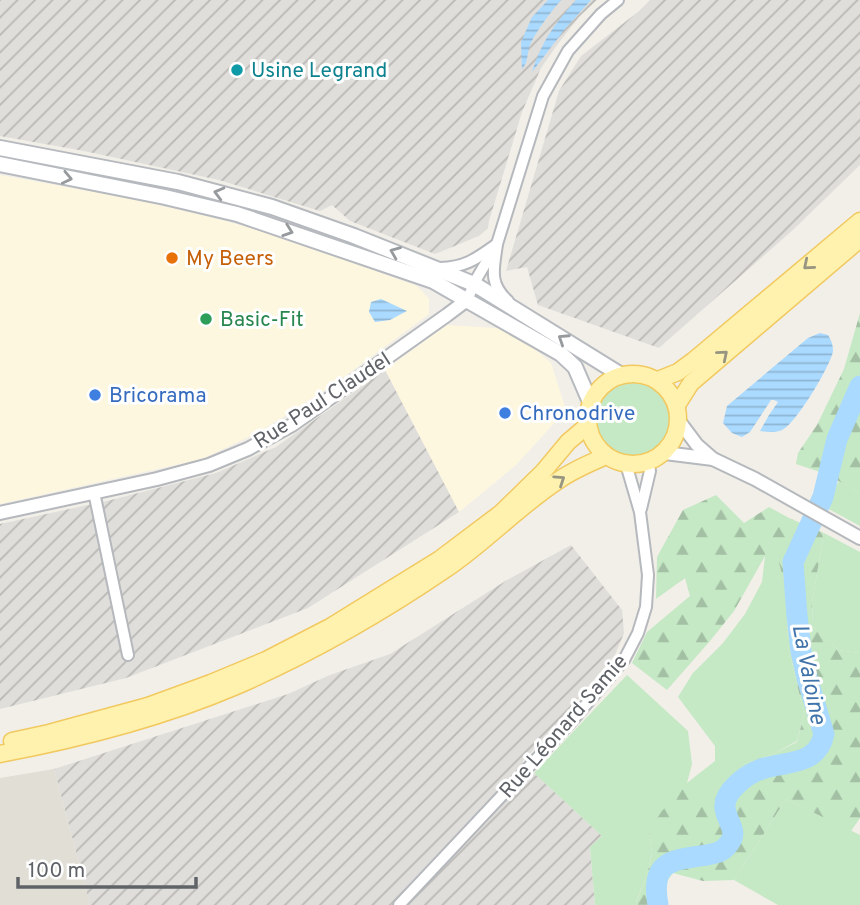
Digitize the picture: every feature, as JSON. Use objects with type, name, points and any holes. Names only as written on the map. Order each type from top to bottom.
[{"type":"main road","points":[[0,148],[178,182],[272,207],[354,236],[478,286],[621,375]]},
{"type":"main road","points":[[0,164],[237,214],[433,281],[561,354],[575,367],[590,404]]},
{"type":"main road","points":[[658,380],[678,372],[693,361],[860,221]]},
{"type":"main road","points":[[678,413],[670,391],[658,380],[643,374],[621,375],[601,387],[590,404],[588,425],[594,442],[606,456],[626,464],[648,463],[665,453],[674,441],[678,413],[691,383],[860,239]]},
{"type":"main road","points":[[0,744],[148,706],[266,660],[330,626],[440,559],[501,513],[543,472],[568,442],[588,425]]},
{"type":"main road","points":[[0,754],[59,743],[172,710],[233,687],[307,652],[448,568],[558,480],[606,456]]},
{"type":"street","points":[[467,300],[478,286],[497,244],[543,96],[568,51],[601,14],[618,0]]},
{"type":"street","points":[[497,244],[494,282],[499,293],[522,312]]},
{"type":"street","points":[[437,268],[454,267],[473,261],[497,244]]},
{"type":"street","points":[[478,286],[485,284],[494,267]]},
{"type":"street","name":"Rue Paul Claudel","points":[[0,513],[157,479],[209,465],[248,450],[292,425],[467,300]]},
{"type":"street","points":[[678,413],[697,445],[713,459]]},
{"type":"street","points":[[665,453],[713,459],[755,479],[860,538]]},
{"type":"street","points":[[640,512],[650,471],[648,463]]},
{"type":"street","points":[[626,464],[640,512]]},
{"type":"street","points":[[94,492],[128,655]]},
{"type":"street","name":"Rue Léonard Samie","points":[[399,905],[572,721],[624,660],[639,633],[646,607],[648,575],[640,512]]},
{"type":"shaded area","points":[[0,0],[597,0],[579,17],[541,68],[522,112],[488,228],[479,236],[435,254],[350,221],[332,205],[320,211],[219,180],[0,136]]},
{"type":"shaded area","points":[[650,0],[860,0],[860,165],[794,229],[659,348],[538,305],[527,267],[506,271],[559,91],[581,56]]},
{"type":"shaded area","points":[[0,175],[139,200],[294,241],[417,286],[429,299],[429,314],[333,385],[259,432],[202,459],[0,504]]},
{"type":"shaded area","points":[[447,325],[511,329],[551,363],[566,410],[516,465],[459,512],[385,370]]},
{"type":"shaded area","points":[[385,370],[459,512],[308,608],[126,678],[0,709],[0,524],[111,500],[216,473],[276,447]]},
{"type":"shaded area","points":[[571,545],[622,610],[624,633],[615,655],[522,762],[602,836],[590,848],[595,905],[90,905],[54,769],[288,694],[330,675],[390,654],[507,580]]},
{"type":"shaded area","points":[[54,769],[90,905],[0,905],[0,778]]},
{"type":"green space","points":[[860,313],[860,493],[826,474],[796,464],[798,453],[817,425],[844,369]]},
{"type":"green space","points":[[633,381],[648,384],[660,393],[669,405],[672,420],[669,435],[660,447],[648,456],[633,459],[618,456],[606,447],[597,435],[594,420],[597,405],[606,393],[618,384]]},
{"type":"green space","points":[[839,481],[860,493],[860,526],[825,507]]},
{"type":"green space","points":[[716,495],[744,523],[769,507],[824,533],[812,602],[813,626],[838,650],[860,653],[860,818],[851,831],[786,799],[734,880],[703,881],[673,873],[663,887],[657,905],[636,905],[652,854],[649,830],[662,811],[686,784],[721,790],[744,764],[797,742],[804,714],[788,645],[787,593],[772,536],[765,556],[734,611],[667,690],[632,663],[647,632],[690,596],[685,578],[656,599],[657,557],[683,510]]},
{"type":"green space","points":[[824,533],[860,552],[860,653],[838,650],[813,626],[812,602]]},
{"type":"green space","points":[[772,534],[787,593],[788,645],[804,714],[797,741],[773,754],[744,764],[721,790],[649,830],[652,853],[636,905],[595,905],[590,847],[602,836],[534,773],[627,675],[688,731],[692,764],[687,783],[715,761],[715,746],[678,697],[693,673],[723,643],[745,614],[762,582],[765,556]]},
{"type":"green space","points":[[786,799],[860,835],[860,905],[778,905],[734,880]]},
{"type":"water","points":[[548,0],[561,0],[535,36],[522,69],[521,42],[532,17]]},
{"type":"water","points":[[576,0],[591,0],[532,72],[550,33]]},
{"type":"water","points":[[381,299],[407,311],[390,320],[375,322],[369,312],[371,302]]},
{"type":"water","points":[[820,333],[828,335],[832,342],[831,358],[820,381],[796,417],[782,430],[760,431],[778,402],[771,400],[750,432],[742,437],[732,433],[723,423],[727,406],[808,338]]},
{"type":"waterway","name":"La Valoine","points":[[658,905],[657,879],[666,865],[718,852],[730,842],[733,832],[726,814],[725,802],[736,785],[759,770],[807,758],[820,745],[824,734],[801,651],[793,562],[823,497],[837,439],[860,386]]},
{"type":"place","name":"Usine Legrand","points":[[237,70]]},
{"type":"place","name":"My Beers","points":[[172,258]]},
{"type":"place","name":"Basic-Fit","points":[[206,319]]},
{"type":"place","name":"Bricorama","points":[[95,395]]},
{"type":"place","name":"Chronodrive","points":[[505,413]]}]
